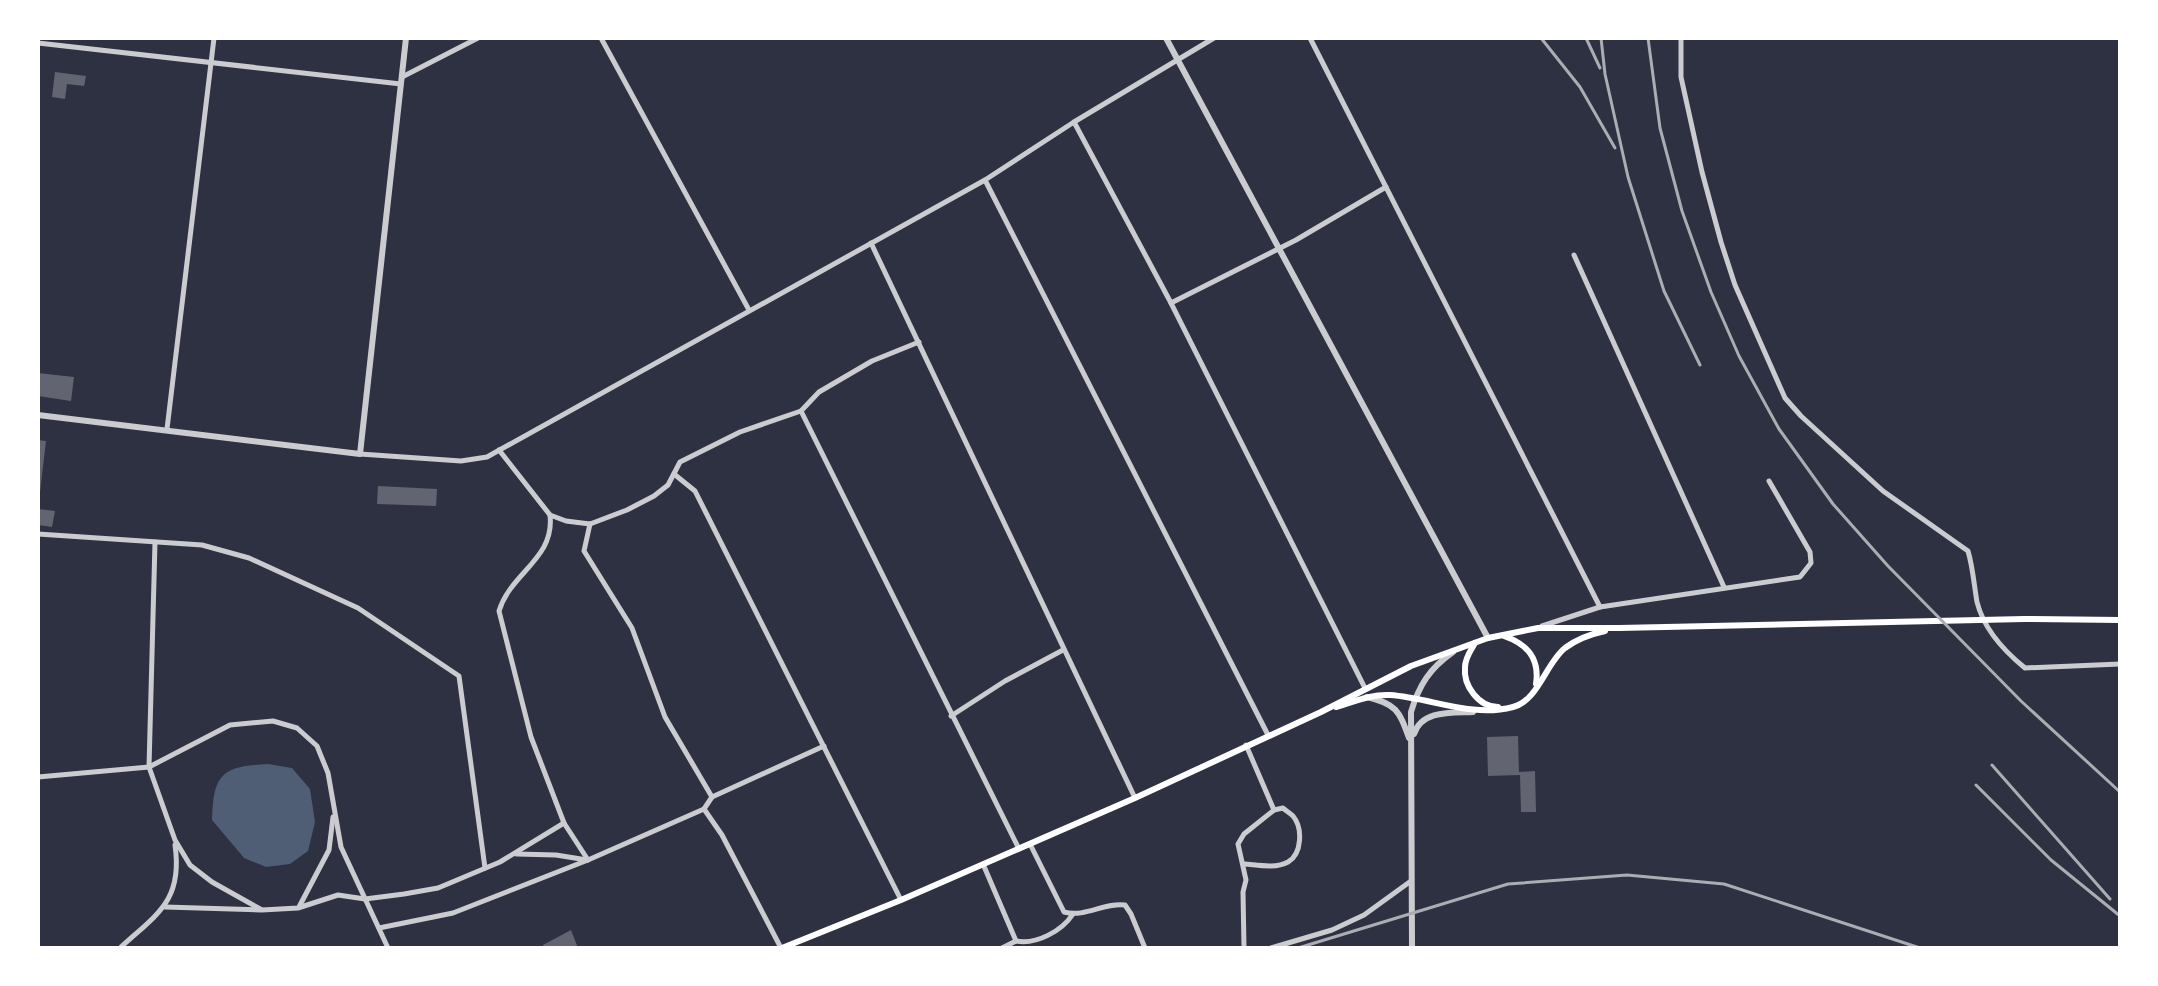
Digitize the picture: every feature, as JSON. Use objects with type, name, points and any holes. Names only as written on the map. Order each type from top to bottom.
[{"type":"main road","points":[[781,948],[901,900],[1135,798],[1321,712],[1411,666],[1488,638],[1538,628],[2120,620]]},
{"type":"main road","points":[[1321,712],[1367,697],[1387,695],[1492,711],[1514,707],[1532,693],[1564,648],[1581,638],[1619,628]]},
{"type":"main road","points":[[1501,635],[1524,644],[1533,656],[1537,681],[1532,693]]},
{"type":"main road","points":[[1476,642],[1465,667],[1471,692],[1492,707],[1514,707]]},
{"type":"street","points":[[167,429],[214,38]]},
{"type":"street","points":[[360,454],[406,38]]},
{"type":"street","points":[[38,43],[402,80],[478,38]]},
{"type":"street","points":[[601,38],[749,310]]},
{"type":"street","points":[[1166,38],[1488,638]]},
{"type":"street","points":[[38,415],[360,454],[461,461],[487,457],[985,180],[1214,38]]},
{"type":"street","points":[[1310,38],[1600,607]]},
{"type":"street","points":[[1681,38],[1681,77],[1721,242],[1735,285],[1785,398],[1883,491],[1968,551],[1978,605],[1989,631],[2009,655],[2025,668],[2120,664]]},
{"type":"street","points":[[1074,122],[1171,303],[1365,688]]},
{"type":"street","points":[[985,180],[1268,735]]},
{"type":"street","points":[[1171,303],[1279,249],[1386,187]]},
{"type":"street","points":[[871,243],[1135,798]]},
{"type":"street","points":[[1574,255],[1724,587]]},
{"type":"street","points":[[550,515],[590,524],[627,510],[668,485],[680,462],[740,432],[801,411],[819,392],[872,361],[919,342]]},
{"type":"street","points":[[801,411],[1019,849]]},
{"type":"street","points":[[499,450],[550,515],[544,548],[534,564],[504,594],[499,611],[531,737],[564,823],[588,860]]},
{"type":"street","points":[[674,474],[695,491],[901,900]]},
{"type":"street","points":[[1538,628],[1600,607],[1800,577],[1811,563],[1810,552],[1769,481]]},
{"type":"street","points":[[590,524],[584,551],[632,628],[665,717],[712,797]]},
{"type":"street","points":[[38,534],[202,545],[249,558],[358,608],[459,676],[485,868]]},
{"type":"street","points":[[155,542],[149,767],[175,840],[190,865],[238,898],[262,910]]},
{"type":"street","points":[[1412,948],[1411,712],[1431,669],[1460,648]]},
{"type":"street","points":[[951,716],[1005,681],[1063,650]]},
{"type":"street","points":[[1367,697],[1391,705],[1400,713],[1412,745]]},
{"type":"street","points":[[1412,745],[1415,730],[1429,716],[1492,711]]},
{"type":"street","points":[[38,777],[149,767],[230,725],[273,721],[297,728],[317,746],[328,773],[341,847],[388,948]]},
{"type":"street","points":[[1246,745],[1274,810]]},
{"type":"street","points":[[379,928],[453,913],[588,860],[704,809],[712,797],[824,746]]},
{"type":"street","points":[[1244,864],[1271,867],[1290,862],[1299,849],[1294,817],[1283,808],[1274,810],[1244,834],[1238,844],[1246,880],[1243,892],[1244,948]]},
{"type":"street","points":[[704,809],[722,835],[781,948]]},
{"type":"street","points":[[298,908],[329,850],[334,810]]},
{"type":"street","points":[[165,907],[298,908],[338,895],[365,899],[438,888],[516,854],[564,823]]},
{"type":"street","points":[[120,948],[165,907],[179,868],[175,840]]},
{"type":"street","points":[[1030,844],[1064,912],[1073,914],[1125,905],[1145,948]]},
{"type":"street","points":[[516,854],[588,860]]},
{"type":"street","points":[[983,864],[1016,941]]},
{"type":"street","points":[[1271,948],[1332,930],[1364,915],[1411,881]]},
{"type":"street","points":[[1002,948],[1016,941],[1025,943],[1037,940],[1066,924],[1073,914]]},
{"type":"water","points":[[268,764],[292,768],[310,789],[315,822],[308,851],[290,864],[266,867],[244,858],[212,820],[215,792],[223,776],[240,767]]},
{"type":"building","points":[[55,72],[86,76],[84,86],[67,84],[65,99],[52,97]]},
{"type":"building","points":[[38,373],[74,377],[71,401],[38,396]]},
{"type":"building","points":[[38,440],[46,441],[40,492],[38,492]]},
{"type":"building","points":[[378,486],[437,489],[436,506],[377,504]]},
{"type":"building","points":[[38,509],[55,511],[52,527],[38,525]]},
{"type":"building","points":[[1518,736],[1519,772],[1535,771],[1536,812],[1521,812],[1520,775],[1488,776],[1487,737]]},
{"type":"building","points":[[571,930],[578,948],[544,948],[543,945]]},
{"type":"railway","points":[[1541,38],[1580,87],[1615,148]]},
{"type":"railway","points":[[1586,38],[1600,68]]},
{"type":"railway","points":[[1601,38],[1605,74],[1628,177],[1664,291],[1700,365]]},
{"type":"railway","points":[[1648,38],[1660,128],[1682,211],[1711,292],[1739,356],[1779,429],[1833,504],[1888,566],[2021,701],[2120,792]]},
{"type":"railway","points":[[1992,765],[2110,899]]},
{"type":"railway","points":[[1976,785],[2051,860],[2120,916]]},
{"type":"railway","points":[[1298,948],[1508,884],[1627,875],[1724,884],[1920,948]]}]
